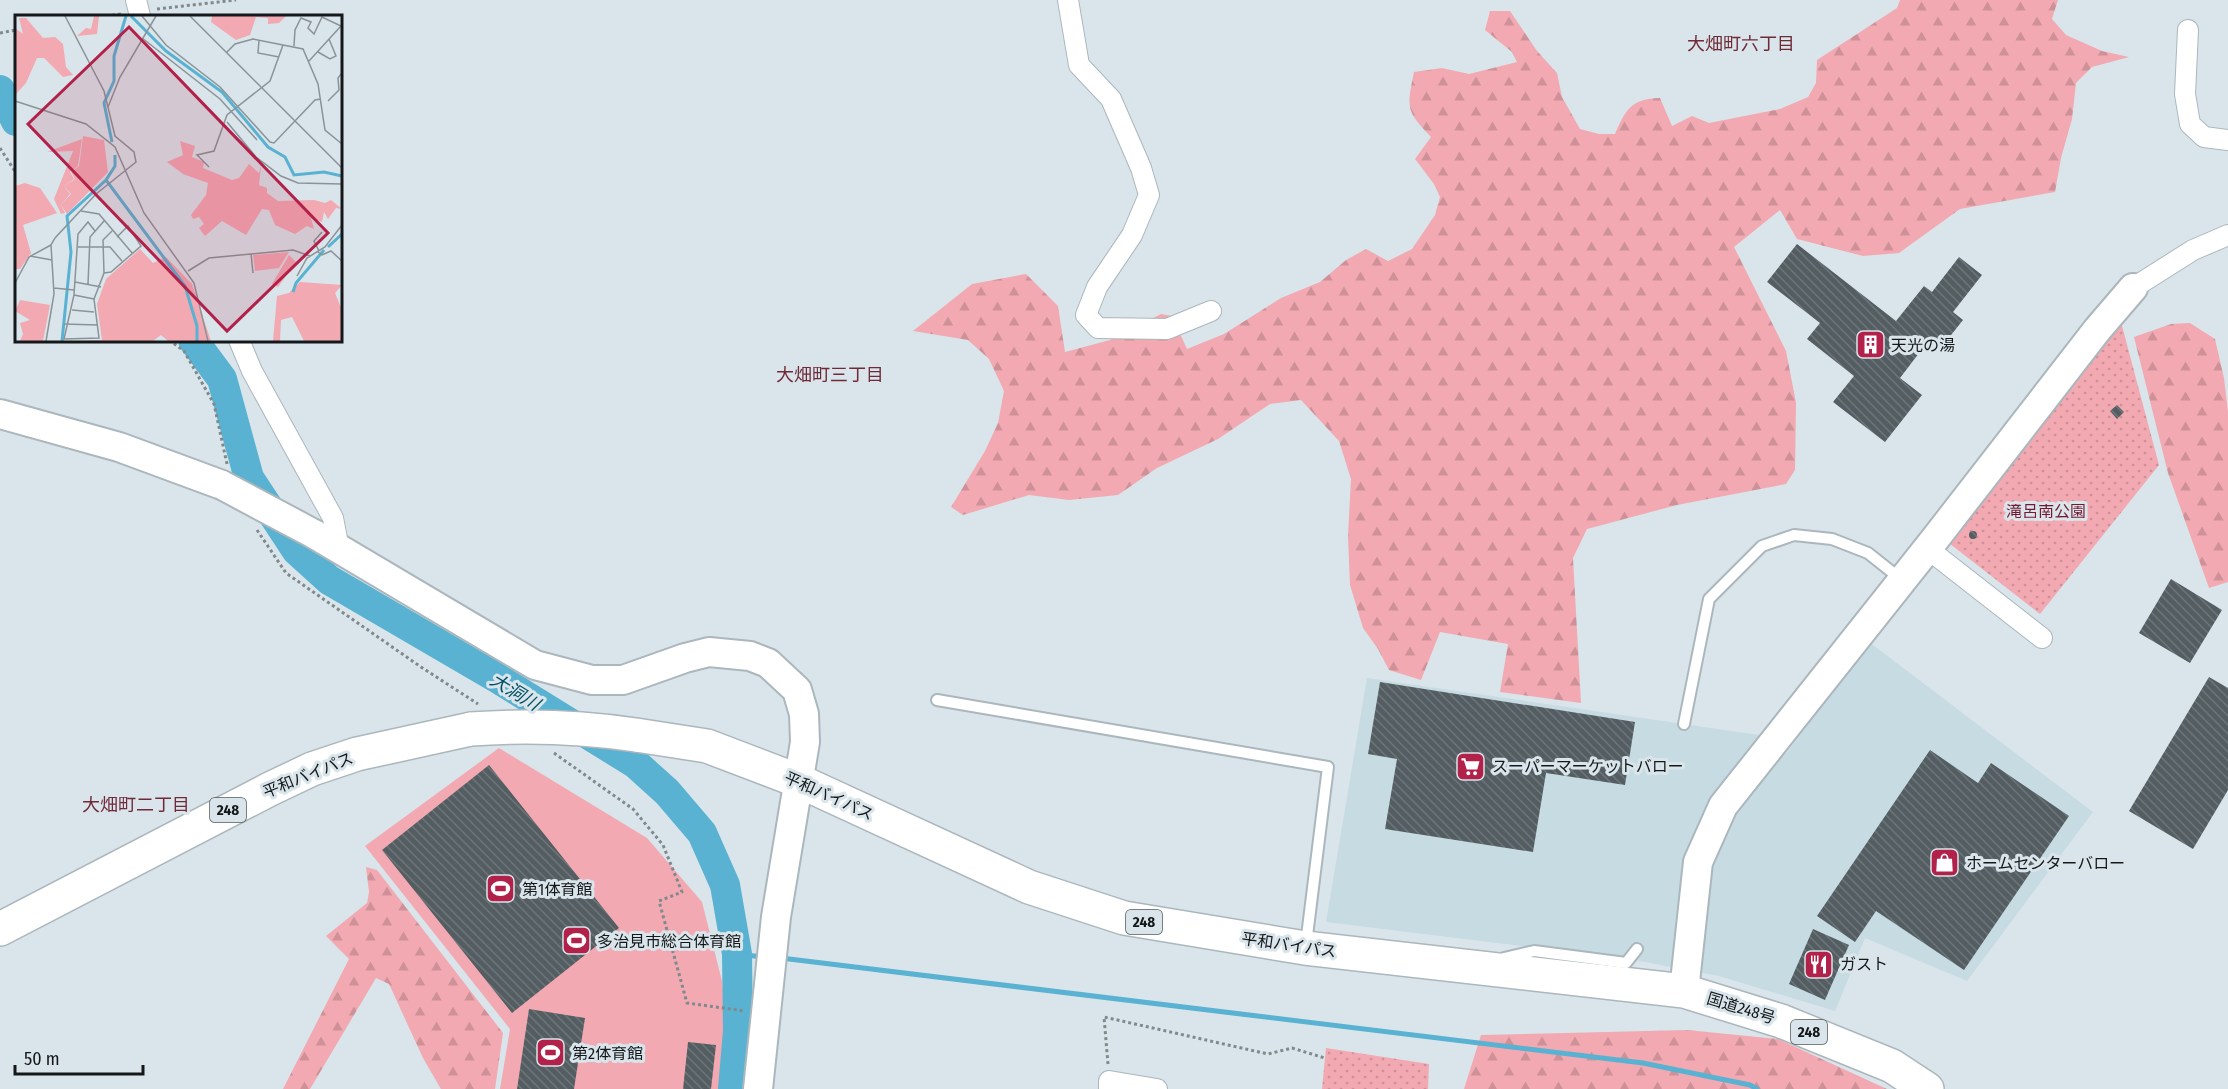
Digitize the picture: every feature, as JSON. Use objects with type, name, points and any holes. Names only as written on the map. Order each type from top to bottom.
[{"type":"highway","name":"平和バイパス","points":[[0,929],[312,769],[476,717],[537,726],[595,729],[707,746],[799,782],[1029,887],[1124,918],[1305,948],[1684,991]]},
{"type":"highway","name":"国道248号","points":[[1684,991],[1792,1025],[1892,1066],[1927,1089]]},
{"type":"street","points":[[1068,0],[1079,65],[1111,99],[1141,168],[1149,195],[1132,235],[1097,287],[1086,315],[1098,328],[1167,329],[1211,311]]},
{"type":"street","points":[[2188,30],[2185,94],[2190,124],[2204,136],[2228,140]]},
{"type":"street","points":[[1684,991],[1698,862],[1723,806],[1928,549],[2097,330],[2133,288],[2193,250],[2228,235]]},
{"type":"street","points":[[240,342],[252,371],[333,518],[339,549]]},
{"type":"street","points":[[0,414],[225,476],[314,534],[535,665],[592,680],[623,680],[708,652],[750,656],[768,663],[797,690],[804,714],[804,742],[776,917],[758,1089]]},
{"type":"street","points":[[1928,549],[2043,638]]},
{"type":"street","points":[[1109,1085],[1157,1089]]},
{"type":"lane","points":[[1684,724],[1709,599],[1762,546],[1794,535],[1832,539],[1868,553],[1902,581]]},
{"type":"lane","points":[[937,700],[1328,767],[1305,948]]},
{"type":"lane","points":[[1465,966],[1534,951],[1626,963],[1637,949]]},
{"type":"path","points":[[111,15],[138,9],[236,0]]},
{"type":"path","points":[[0,33],[15,30]]},
{"type":"path","points":[[0,148],[15,171]]},
{"type":"path","points":[[172,342],[184,351],[214,404],[225,476]]},
{"type":"path","points":[[255,528],[286,573],[421,667],[476,717]]},
{"type":"path","points":[[550,750],[633,809],[663,845],[682,892],[659,902],[687,1003],[745,1011]]},
{"type":"path","points":[[1109,1085],[1104,1017],[1268,1053],[1292,1048],[1325,1058]]},
{"type":"shaded area","points":[[1869,642],[2093,812],[1967,981],[1865,938],[1835,1011],[1719,976],[1629,959],[1326,922],[1367,678],[1759,735],[1786,754]]},
{"type":"green space","points":[[1900,0],[2058,0],[2052,19],[2066,35],[2102,51],[2129,57],[2092,67],[2076,83],[2072,119],[2061,158],[2055,192],[1960,209],[1899,253],[1863,256],[1797,239],[1780,210],[1734,247],[1786,351],[1796,403],[1795,470],[1786,484],[1677,505],[1587,529],[1573,558],[1581,703],[1500,692],[1508,644],[1440,632],[1421,680],[1389,670],[1363,628],[1350,585],[1348,536],[1351,479],[1339,441],[1301,400],[1270,404],[1218,439],[1157,468],[1118,495],[1069,500],[1029,495],[963,515],[951,507],[985,451],[998,423],[1004,391],[989,359],[968,340],[913,331],[972,284],[1026,274],[1058,306],[1065,352],[1110,340],[1161,314],[1172,316],[1187,349],[1224,334],[1281,298],[1320,282],[1346,260],[1366,249],[1388,261],[1412,249],[1435,215],[1440,197],[1434,184],[1415,159],[1431,137],[1416,120],[1410,107],[1414,72],[1442,68],[1469,74],[1517,62],[1512,52],[1485,30],[1490,11],[1510,11],[1537,51],[1557,73],[1562,97],[1580,129],[1599,134],[1615,134],[1631,107],[1650,99],[1660,98],[1672,126],[1692,116],[1709,123],[1780,109],[1808,97],[1816,83],[1817,60],[1897,8]]},
{"type":"green space","name":"滝呂南公園","points":[[2121,322],[2159,465],[2040,614],[1945,540]]},
{"type":"green space","points":[[2190,323],[2215,339],[2224,378],[2228,412],[2228,582],[2209,588],[2168,473],[2134,337],[2171,324]]},
{"type":"green space","name":"多治見市総合体育館","points":[[499,748],[647,838],[702,902],[722,981],[728,1044],[725,1089],[500,1089],[510,1029],[365,846]]},
{"type":"green space","points":[[366,867],[377,870],[503,1033],[495,1089],[441,1089],[423,1058],[389,984],[376,978],[310,1089],[283,1089],[349,959],[326,936],[367,903],[369,892]]},
{"type":"green space","points":[[1687,1030],[1778,1039],[1887,1089],[1464,1089],[1481,1035]]},
{"type":"green space","points":[[1326,1048],[1429,1064],[1428,1089],[1322,1089]]},
{"type":"building","name":"天光の湯","points":[[1797,244],[1896,321],[1924,286],[1932,292],[1959,257],[1982,275],[1953,312],[1963,320],[1940,349],[1929,340],[1900,378],[1922,395],[1885,442],[1833,402],[1854,376],[1807,339],[1820,323],[1767,282]]},
{"type":"building","points":[[2117,405],[2124,412],[2117,419],[2110,411]]},
{"type":"building","points":[[1973,531],[1977,535],[1973,539],[1969,535]]},
{"type":"building","points":[[2171,579],[2222,610],[2190,663],[2139,633]]},
{"type":"building","points":[[2209,677],[2228,688],[2228,790],[2193,849],[2129,811]]},
{"type":"building","name":"スーパーマーケットバロー","points":[[1380,682],[1635,722],[1625,785],[1546,773],[1533,852],[1385,829],[1397,759],[1368,754]]},
{"type":"building","name":"ホームセンターバロー","points":[[1930,750],[1978,783],[1991,763],[2069,816],[1964,970],[1876,911],[1855,942],[1817,916]]},
{"type":"building","name":"第1体育館","points":[[489,765],[619,928],[512,1013],[382,850]]},
{"type":"building","name":"ガスト","points":[[1813,929],[1849,945],[1825,1000],[1789,984]]},
{"type":"building","name":"第2体育館","points":[[529,1009],[585,1018],[574,1089],[517,1089]]},
{"type":"building","points":[[688,1042],[716,1045],[711,1089],[683,1089]]},
{"type":"waterway","name":"大洞川","points":[[0,90],[15,119]]},
{"type":"waterway","name":"大洞川","points":[[194,342],[222,379],[249,478],[297,551],[329,580],[497,678],[636,764],[667,792],[702,833],[725,885],[737,954],[738,1031],[733,1089]]},
{"type":"waterway","points":[[737,954],[763,957]]},
{"type":"waterway","points":[[781,958],[1643,1063],[1750,1085],[1757,1089]]},
{"type":"place","name":"天光の湯","points":[[1870,345]]},
{"type":"place","name":"スーパーマーケットバロー","points":[[1471,766]]},
{"type":"place","name":"ホームセンターバロー","points":[[1945,863]]},
{"type":"place","name":"第1体育館","points":[[501,889]]},
{"type":"place","name":"多治見市総合体育館","points":[[576,941]]},
{"type":"place","name":"ガスト","points":[[1819,964]]},
{"type":"place","name":"第2体育館","points":[[551,1053]]},
{"type":"district","name":"大畑町六丁目","points":[[1741,44]]},
{"type":"district","name":"大畑町三丁目","points":[[830,375]]},
{"type":"district","name":"大畑町二丁目","points":[[136,805]]}]
